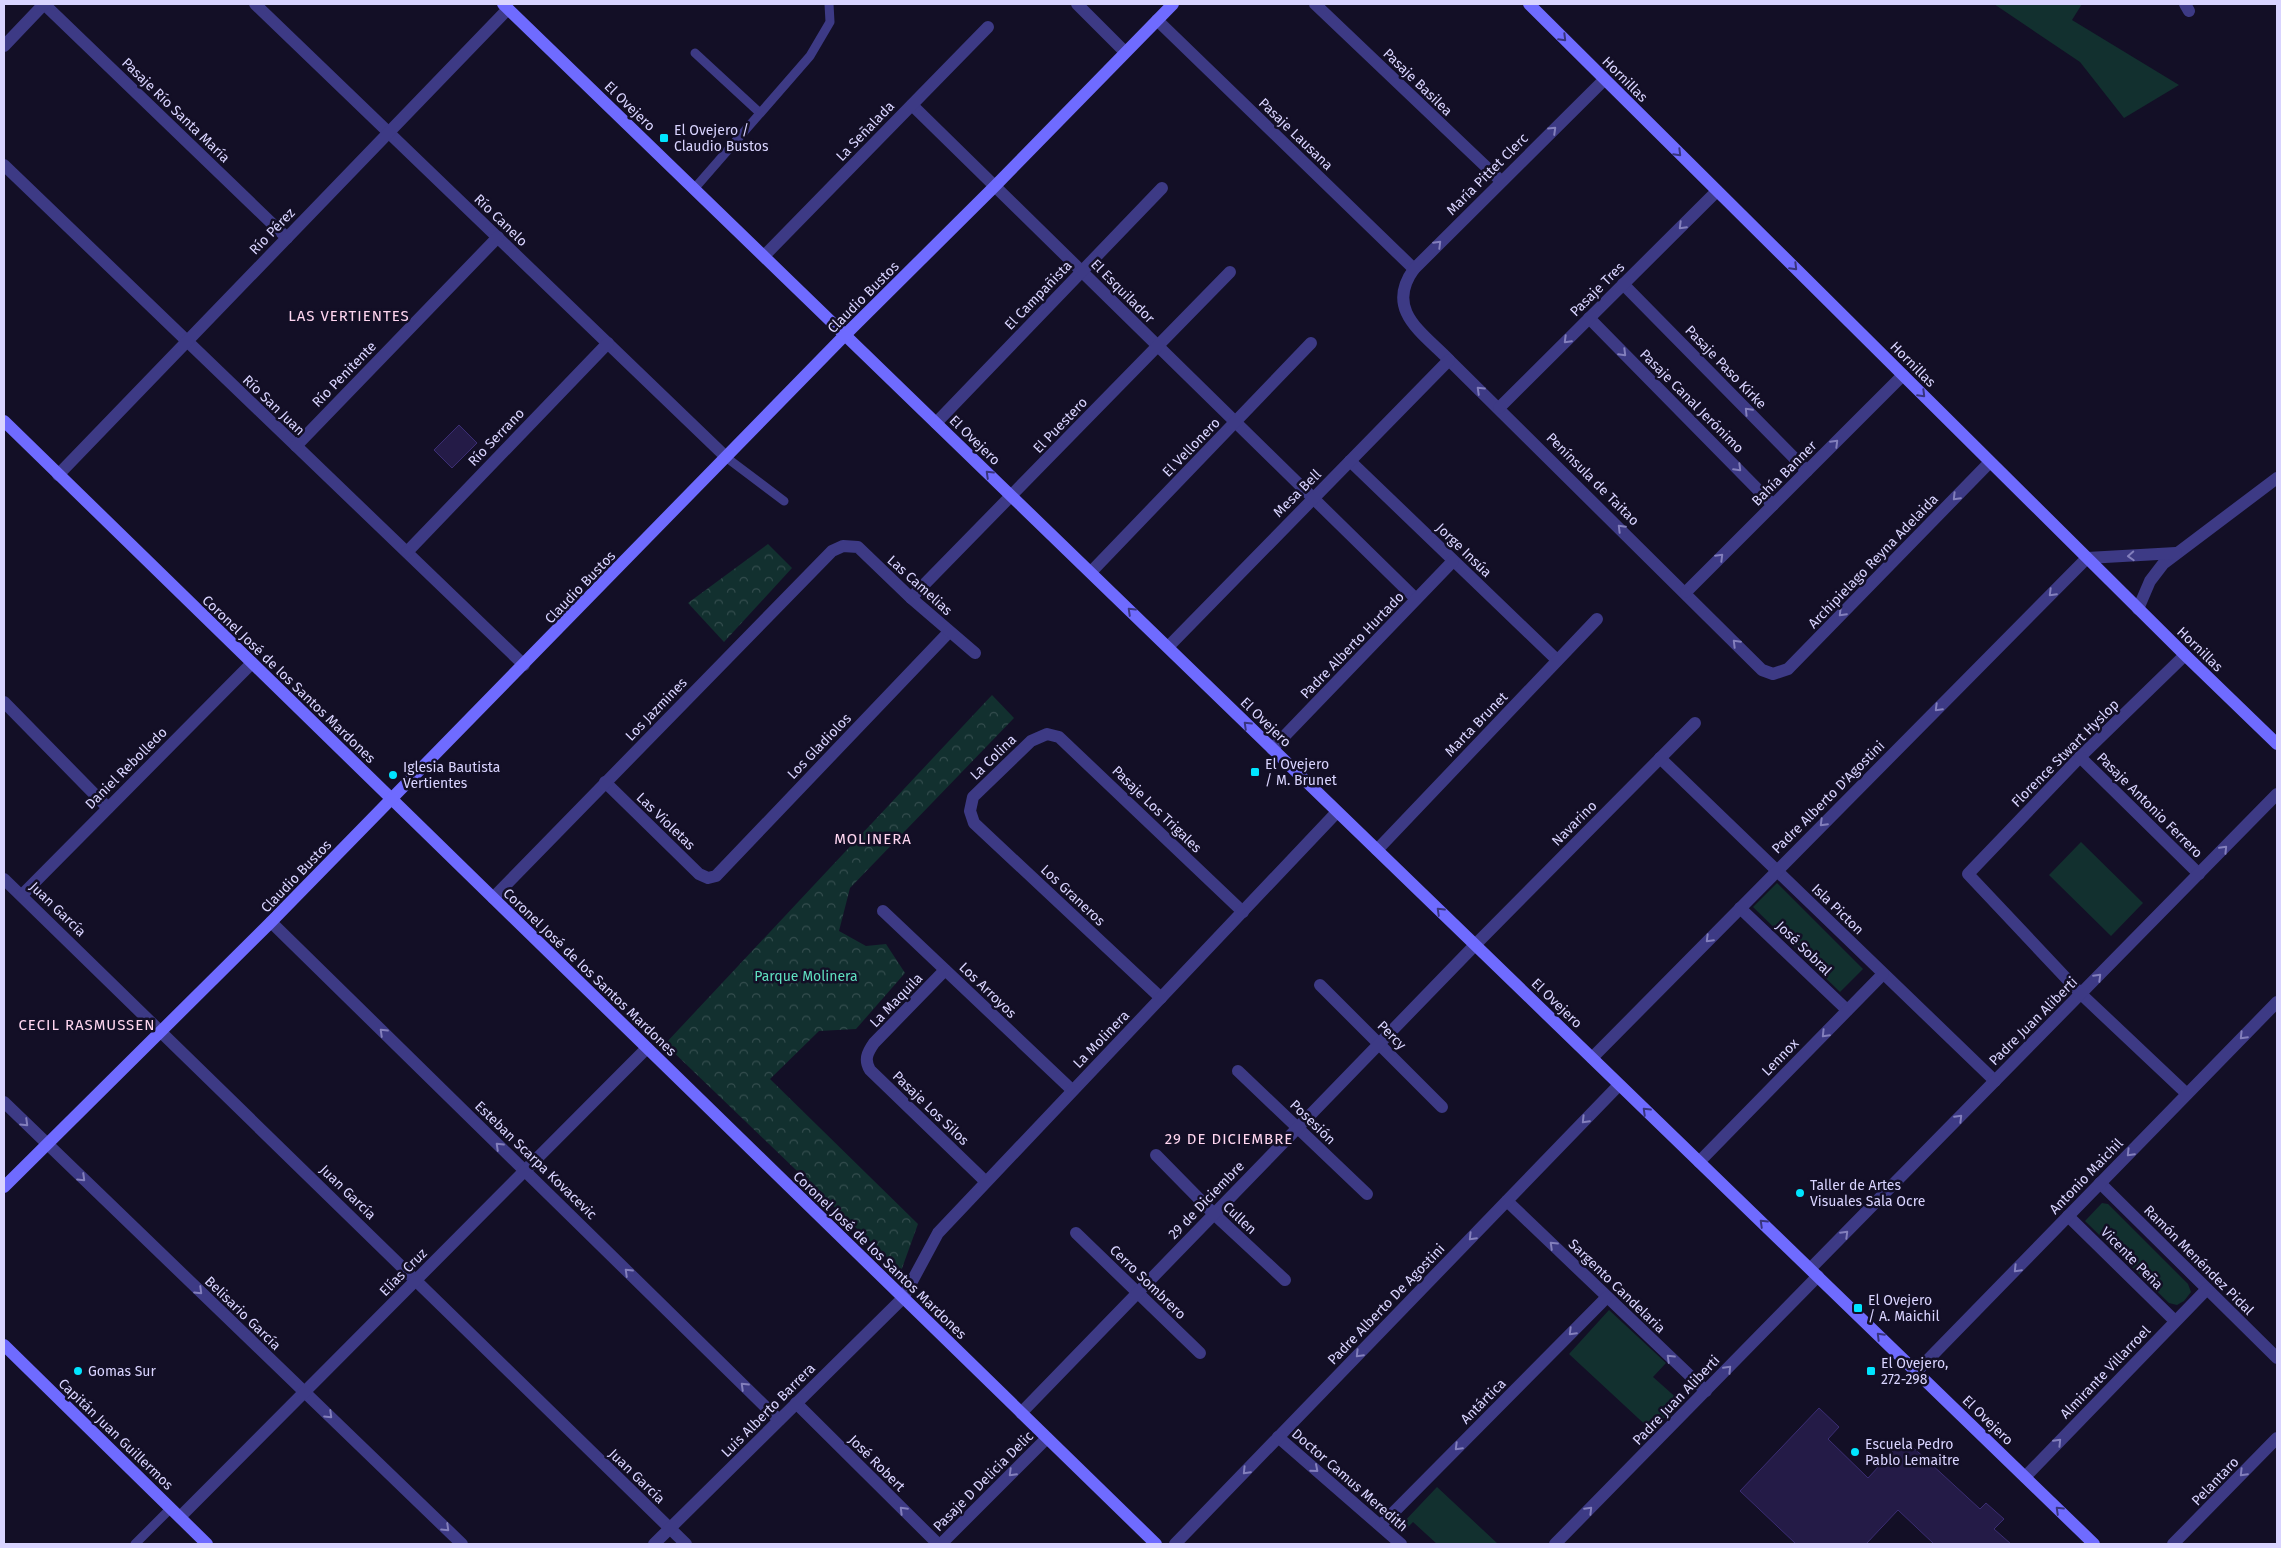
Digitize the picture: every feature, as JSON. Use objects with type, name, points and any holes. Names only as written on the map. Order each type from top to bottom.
[{"type":"street","points":[[4,46],[44,4]]},
{"type":"street","name":"Pasaje Río Santa María","points":[[44,4],[287,238]]},
{"type":"street","name":"Río Canelo","points":[[255,4],[728,458]]},
{"type":"street","points":[[1077,4],[1125,52]]},
{"type":"street","name":"Claudio Bustos","points":[[4,1188],[392,800],[728,458],[845,335],[995,186],[1173,4]]},
{"type":"street","name":"Pasaje Basilea","points":[[1315,4],[1501,181]]},
{"type":"street","name":"Hornillas","points":[[1528,4],[2184,655],[2277,744]]},
{"type":"street","name":"Río Pérez","points":[[58,474],[389,132],[505,6]]},
{"type":"street","name":"El Ovejero","points":[[505,6],[2094,1544]]},
{"type":"street","name":"Pasaje Lausana","points":[[1157,20],[1414,269]]},
{"type":"street","name":"La Señalada","points":[[764,256],[988,27]]},
{"type":"street","name":"María Pittet Clerc","points":[[1402,298],[1404,285],[1414,269],[1604,80]]},
{"type":"street","name":"El Esquilador","points":[[912,105],[1416,600]]},
{"type":"street","name":"Río San Juan","points":[[4,165],[524,665]]},
{"type":"street","name":"El Campañista","points":[[936,423],[1162,188]]},
{"type":"street","name":"Pasaje Tres","points":[[1499,408],[1717,191]]},
{"type":"street","name":"Río Penitente","points":[[296,446],[498,237]]},
{"type":"street","name":"El Puestero","points":[[911,598],[1230,272]]},
{"type":"street","name":"Pasaje Paso Kirke","points":[[1624,284],[1807,471]]},
{"type":"street","name":"Península de Taitao","points":[[1402,298],[1404,310],[1409,320],[1686,592],[1762,670],[1773,674]]},
{"type":"street","name":"Pasaje Canal Jerónimo","points":[[1589,318],[1773,505]]},
{"type":"street","name":"Río Serrano","points":[[406,552],[608,343]]},
{"type":"street","name":"El Vellonero","points":[[1091,572],[1311,343]]},
{"type":"street","name":"Mesa Bell","points":[[1168,647],[1449,360]]},
{"type":"street","name":"Bahía Banner","points":[[1686,592],[1903,375]]},
{"type":"street","name":"Coronel José de los Santos Mardones","points":[[4,421],[1047,1438],[1151,1543]]},
{"type":"street","name":"Jorge Insúa","points":[[1350,461],[1557,660]]},
{"type":"street","name":"Archipielago Reyna Adelaida","points":[[1773,674],[1788,669],[1990,462]]},
{"type":"street","points":[[2138,609],[2157,571],[2176,553],[2277,478]]},
{"type":"street","name":"Las Camelias","points":[[843,546],[858,547],[911,598],[975,653]]},
{"type":"street","name":"Los Jazmines","points":[[492,898],[832,551],[843,546]]},
{"type":"street","points":[[2086,558],[2176,553]]},
{"type":"street","name":"Padre Alberto D'Agostini","points":[[1592,1058],[2086,558]]},
{"type":"street","name":"Padre Alberto Hurtado","points":[[1272,749],[1453,561]]},
{"type":"street","name":"Marta Brunet","points":[[1377,850],[1597,619]]},
{"type":"street","name":"Los Gladiolos","points":[[708,878],[716,876],[949,632]]},
{"type":"street","name":"Florence Stwart Hyslop","points":[[2081,994],[1968,874],[2080,757],[2184,655]]},
{"type":"street","name":"Daniel Rebolledo","points":[[22,895],[252,663]]},
{"type":"street","points":[[4,702],[108,808]]},
{"type":"street","name":"Navarino","points":[[1475,944],[1695,723]]},
{"type":"street","name":"La Colina","points":[[970,811],[973,797],[1031,741],[1047,734]]},
{"type":"street","name":"Pasaje Los Trigales","points":[[1047,734],[1059,737],[1243,912]]},
{"type":"street","name":"Pasaje Antonio Ferrero","points":[[2080,757],[2199,874]]},
{"type":"street","name":"Isla Picton","points":[[1660,758],[1995,1081]]},
{"type":"street","name":"Las Violetas","points":[[605,782],[699,874],[708,878]]},
{"type":"street","name":"Padre Juan Aliberti","points":[[1555,1544],[1706,1391],[1995,1081],[2277,794]]},
{"type":"street","name":"Los Graneros","points":[[970,811],[974,823],[1161,998]]},
{"type":"street","name":"La Molinera","points":[[903,1298],[938,1233],[985,1181],[1338,812]]},
{"type":"street","name":"Juan García","points":[[4,879],[686,1544]]},
{"type":"street","name":"José Sobral","points":[[1740,908],[1847,1010]]},
{"type":"street","name":"Los Arroyos","points":[[883,910],[1072,1090]]},
{"type":"street","name":"Esteban Scarpa Kovacevic","points":[[271,922],[779,1420]]},
{"type":"street","name":"29 de Diciembre","points":[[1021,1413],[1475,944]]},
{"type":"street","name":"La Maquila","points":[[868,1051],[945,970]]},
{"type":"street","name":"Lennox","points":[[1699,1162],[1883,974]]},
{"type":"street","name":"Percy","points":[[1320,985],[1442,1108]]},
{"type":"street","points":[[2081,994],[2187,1094]]},
{"type":"street","name":"Antonio Maichil","points":[[1916,1372],[2277,1002]]},
{"type":"street","name":"Elías Cruz","points":[[175,1513],[304,1392],[647,1048]]},
{"type":"street","name":"Pasaje Los Silos","points":[[868,1051],[867,1065],[870,1070],[985,1181]]},
{"type":"street","name":"Posesión","points":[[1238,1072],[1367,1194]]},
{"type":"street","name":"Padre Alberto De Agostini","points":[[1175,1544],[1619,1085]]},
{"type":"street","name":"Belisario García","points":[[4,1102],[462,1544]]},
{"type":"street","name":"Cullen","points":[[1156,1155],[1214,1214],[1285,1280]]},
{"type":"street","name":"Ramón Menéndez Pidal","points":[[2100,1183],[2277,1358]]},
{"type":"street","name":"Sargento Candelaria","points":[[1507,1201],[1706,1391]]},
{"type":"street","name":"Vicente Peña","points":[[2068,1216],[2175,1321]]},
{"type":"street","name":"Cerro Sombrero","points":[[1076,1233],[1200,1353]]},
{"type":"street","name":"Almirante Villarroel","points":[[2024,1477],[2207,1289]]},
{"type":"street","name":"Antártica","points":[[1381,1525],[1607,1297]]},
{"type":"street","name":"Luis Alberto Barrera","points":[[654,1544],[903,1298]]},
{"type":"street","name":"Capitán Juan Guillermos","points":[[4,1345],[207,1544]]},
{"type":"street","name":"José Robert","points":[[796,1403],[939,1544]]},
{"type":"street","name":"Doctor Camus Meredith","points":[[1278,1437],[1401,1544]]},
{"type":"street","name":"Pasaje D Delicia Delic","points":[[939,1544],[1047,1438]]},
{"type":"street","name":"Pelantaro","points":[[2173,1544],[2277,1438]]},
{"type":"lane","points":[[694,189],[810,56],[830,22],[830,4]]},
{"type":"lane","points":[[695,53],[760,113]]},
{"type":"lane","points":[[728,458],[784,501]]},
{"type":"lane","points":[[135,1544],[175,1513]]},
{"type":"green space","points":[[1994,4],[2082,4],[2072,20],[2179,85],[2124,118],[2080,62]]},
{"type":"green space","points":[[768,544],[792,568],[724,642],[688,603]]},
{"type":"green space","name":"Parque Molinera","points":[[992,695],[1014,718],[850,888],[839,931],[866,946],[886,944],[905,973],[856,1029],[819,1031],[770,1079],[918,1224],[901,1271],[665,1044]]},
{"type":"green space","points":[[2081,842],[2143,903],[2111,936],[2049,875]]},
{"type":"green space","points":[[1777,883],[1863,969],[1840,992],[1753,907]]},
{"type":"green space","points":[[2102,1203],[2108,1204],[2188,1284],[2191,1292],[2184,1301],[2177,1305],[2169,1303],[2085,1221]]},
{"type":"green space","points":[[1609,1310],[1666,1363],[1653,1377],[1680,1401],[1652,1431],[1569,1354]]},
{"type":"green space","points":[[1437,1487],[1498,1544],[1437,1544],[1413,1522],[1406,1529],[1401,1525]]},
{"type":"building","points":[[459,425],[477,443],[452,468],[434,450]]},
{"type":"building","points":[[1819,1408],[1839,1427],[1828,1439],[1868,1478],[1904,1439],[1980,1509],[1986,1503],[2004,1519],[1994,1529],[2011,1544],[1934,1544],[1898,1510],[1866,1544],[1796,1544],[1740,1491]]},
{"type":"place","name":"El Ovejero / Claudio Bustos","points":[[664,138]]},
{"type":"place","name":"El Ovejero / M. Brunet","points":[[1255,772]]},
{"type":"place","name":"Iglesia Bautista Vertientes","points":[[393,775]]},
{"type":"place","name":"Taller de Artes Visuales Sala Ocre","points":[[1800,1193]]},
{"type":"place","name":"El Ovejero / A. Maichil","points":[[1858,1308]]},
{"type":"place","name":"Gomas Sur","points":[[78,1371]]},
{"type":"place","name":"El Ovejero, 272-298","points":[[1871,1371]]},
{"type":"place","name":"Escuela Pedro Pablo Lemaitre","points":[[1855,1452]]},
{"type":"district","name":"LAS VERTIENTES","points":[[349,316]]},
{"type":"district","name":"MOLINERA","points":[[873,839]]},
{"type":"district","name":"CECIL RASMUSSEN","points":[[87,1025]]},
{"type":"district","name":"29 DE DICIEMBRE","points":[[1229,1139]]}]
